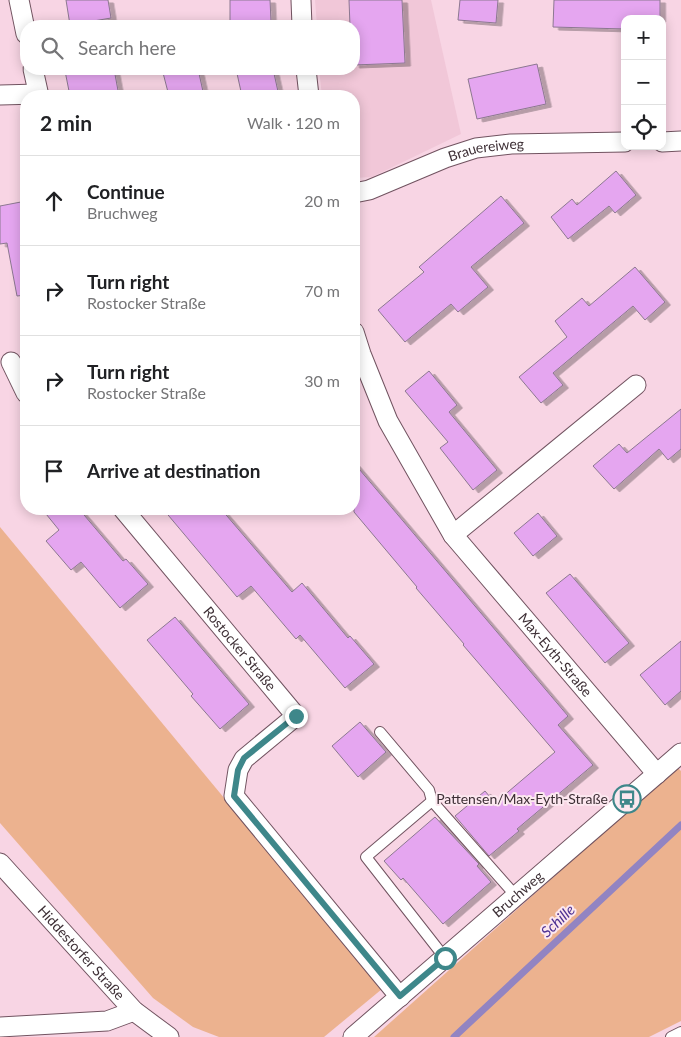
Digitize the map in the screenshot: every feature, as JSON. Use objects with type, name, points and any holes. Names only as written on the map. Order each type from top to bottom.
[{"type":"street","points":[[19,0],[23,20]]},
{"type":"street","points":[[301,0],[302,20]]},
{"type":"street","points":[[34,75],[38,90]]},
{"type":"street","points":[[307,75],[308,90]]},
{"type":"street","points":[[0,95],[20,95]]},
{"type":"street","name":"Brauereiweg","points":[[360,192],[369,190],[445,158],[476,148],[511,144],[621,142]]},
{"type":"street","points":[[666,142],[681,142]]},
{"type":"street","name":"Max-Eyth-Straße","points":[[360,351],[388,421],[453,535],[657,774]]},
{"type":"street","points":[[12,361],[20,379]]},
{"type":"street","points":[[453,535],[636,385]]},
{"type":"street","name":"Rostocker Straße","points":[[128,515],[296,716],[244,758],[238,770],[234,796],[400,996]]},
{"type":"street","name":"Bruchweg","points":[[353,1037],[681,753]]},
{"type":"street","name":"Hiddestorfer Straße","points":[[0,863],[134,1011],[168,1037]]},
{"type":"street","points":[[0,1027],[54,1030],[107,1022],[134,1011]]},
{"type":"lane","points":[[380,732],[429,790],[432,801],[516,896]]},
{"type":"lane","points":[[432,801],[366,857],[445,958]]},
{"type":"lane","points":[[671,1037],[681,1032]]},
{"type":"shaded area","points":[[315,0],[431,0],[461,134],[372,177],[360,178],[360,90],[321,90],[320,75],[360,75],[360,20],[317,20]]},
{"type":"shaded area","points":[[0,527],[382,989],[324,1037],[219,1037],[193,1027],[153,998],[0,823]]},
{"type":"shaded area","points":[[677,767],[681,771],[681,1021],[649,1037],[374,1037]]},
{"type":"building","points":[[66,0],[108,0],[111,18],[69,20]]},
{"type":"building","points":[[230,0],[270,0],[271,20],[230,20]]},
{"type":"building","points":[[349,0],[402,0],[405,63],[360,65],[360,20],[350,20]]},
{"type":"building","points":[[460,0],[498,0],[496,23],[458,20]]},
{"type":"building","points":[[554,0],[660,0],[660,15],[621,15],[621,29],[553,27]]},
{"type":"building","points":[[537,64],[546,104],[477,119],[468,79]]},
{"type":"building","points":[[66,75],[115,75],[118,90],[69,90]]},
{"type":"building","points":[[164,75],[199,75],[203,90],[167,90]]},
{"type":"building","points":[[237,75],[274,75],[278,90],[241,90]]},
{"type":"building","points":[[616,171],[636,195],[615,213],[609,206],[568,239],[551,217],[572,199],[577,205]]},
{"type":"building","points":[[501,196],[524,223],[471,267],[488,287],[458,312],[451,304],[405,342],[378,310],[424,272],[419,267]]},
{"type":"building","points":[[20,202],[20,296],[17,296],[7,243],[0,244],[0,206]]},
{"type":"building","points":[[635,267],[665,302],[645,320],[633,306],[553,373],[563,385],[541,403],[519,377],[567,337],[555,321],[582,298],[589,306]]},
{"type":"building","points":[[429,371],[457,405],[449,412],[497,470],[473,490],[440,448],[448,442],[405,391]]},
{"type":"building","points":[[681,409],[681,449],[668,460],[659,449],[614,489],[593,466],[619,444],[627,453]]},
{"type":"building","points":[[360,470],[568,716],[558,725],[593,765],[517,829],[519,831],[489,856],[455,816],[485,791],[495,803],[555,752],[463,645],[357,515],[360,515]]},
{"type":"building","points":[[538,513],[557,536],[533,556],[514,533]]},
{"type":"building","points":[[47,515],[84,515],[123,561],[126,559],[148,584],[120,608],[81,562],[71,570],[46,541],[59,530]]},
{"type":"building","points":[[168,515],[226,515],[292,592],[302,583],[348,638],[350,636],[374,664],[345,688],[300,635],[296,639],[251,586],[237,597]]},
{"type":"building","points":[[570,574],[629,643],[605,663],[546,593]]},
{"type":"building","points":[[175,617],[249,704],[220,729],[147,640]]},
{"type":"building","points":[[681,641],[681,691],[665,705],[640,675]]},
{"type":"building","points":[[360,722],[386,752],[358,777],[332,746]]},
{"type":"building","points":[[435,817],[479,864],[477,866],[491,882],[443,924],[403,878],[401,880],[384,861]]},
{"type":"waterway","name":"Schille","points":[[454,1037],[681,825]]},
{"type":"place","name":"Pattensen/Max-Eyth-Straße","points":[[627,799]]},
{"type":"route","points":[[296,716],[244,758],[238,770],[234,796],[400,996],[445,958]]}]
